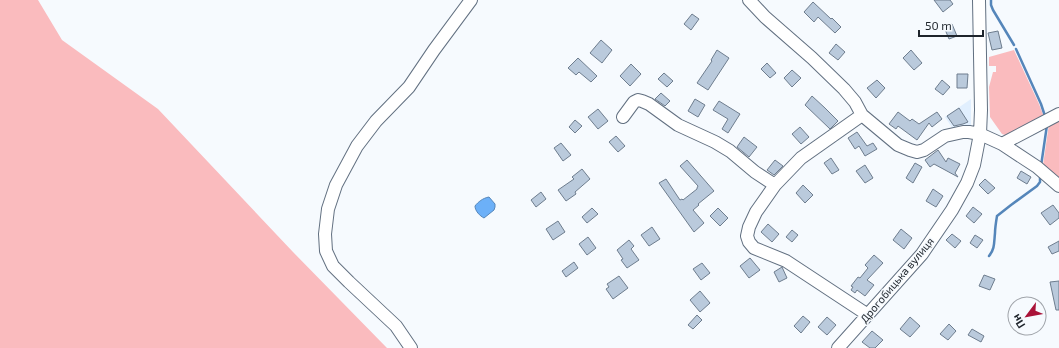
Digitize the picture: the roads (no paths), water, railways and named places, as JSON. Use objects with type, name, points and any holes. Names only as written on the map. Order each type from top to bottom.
[{"type":"street","points":[[411,348],[396,326],[334,266],[326,251],[328,209],[336,185],[357,146],[376,121],[409,87],[471,0]]},
{"type":"street","points":[[749,0],[765,17],[812,58],[844,89],[855,102],[862,115],[898,145],[917,152],[924,150],[945,136],[963,132],[980,134],[1002,144],[1040,169],[1059,186]]},
{"type":"street","name":"Дрогобицька вулиця","points":[[838,348],[922,254],[952,210],[967,183],[974,165],[980,134],[981,103],[979,0]]},
{"type":"street","points":[[623,117],[634,102],[638,100],[649,104],[678,125],[715,142],[775,185]]},
{"type":"street","points":[[1002,144],[1059,114]]},
{"type":"street","points":[[862,115],[801,158],[775,185],[756,212],[749,227],[747,236],[749,242],[754,248],[786,261],[868,316]]},
{"type":"water","points":[[489,197],[495,204],[495,207],[494,210],[484,218],[478,213],[475,206],[481,200]]},
{"type":"waterway","points":[[991,0],[993,10],[1014,45]]},
{"type":"waterway","points":[[1016,49],[1045,116]]},
{"type":"waterway","points":[[1041,166],[1047,125]]},
{"type":"waterway","points":[[989,256],[994,245],[997,216],[1037,186],[1040,182],[1040,175]]}]
